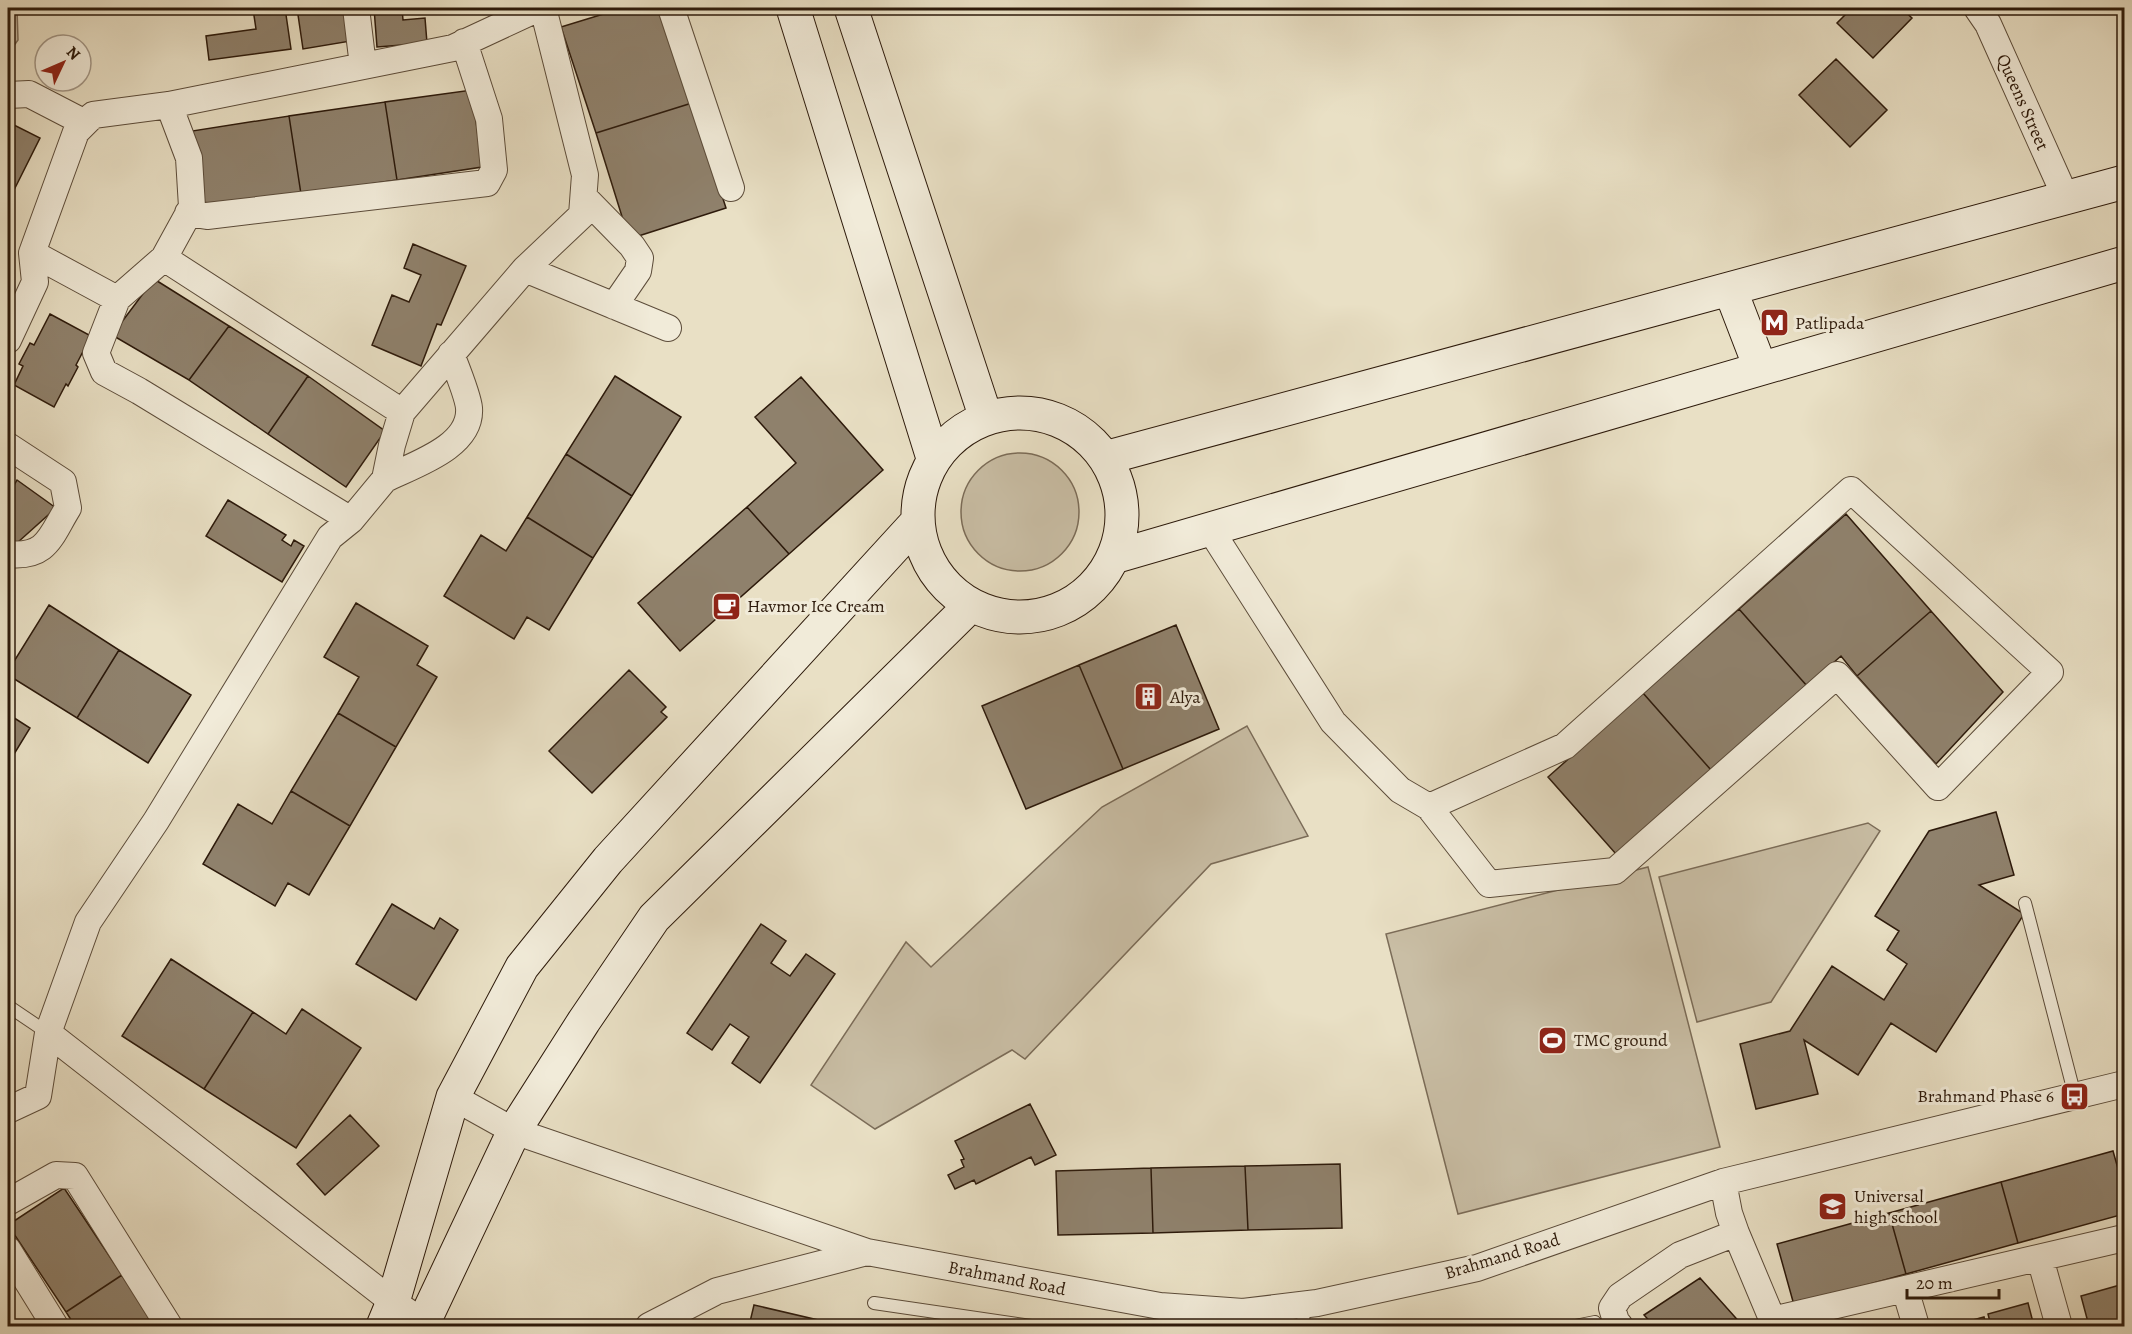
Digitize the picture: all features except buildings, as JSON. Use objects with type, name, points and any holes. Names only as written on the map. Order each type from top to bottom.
[{"type":"street","points":[[356,8],[363,66]]},
{"type":"street","points":[[8,340],[35,282],[32,253],[76,132],[93,115],[169,105],[453,48],[541,8],[585,175],[582,215],[525,270],[402,412],[385,479]]},
{"type":"street","points":[[672,8],[731,188]]},
{"type":"street","points":[[793,8],[933,458]]},
{"type":"street","points":[[851,8],[986,418]]},
{"type":"street","name":"Queens Street","points":[[1977,8],[1988,24],[2066,198]]},
{"type":"street","points":[[188,213],[207,216],[487,183],[494,170],[489,119],[464,42]]},
{"type":"street","points":[[8,95],[29,94],[85,123]]},
{"type":"street","points":[[169,105],[189,158],[192,207],[164,258],[117,299],[96,353],[104,372],[351,520]]},
{"type":"street","points":[[1105,458],[2124,182]]},
{"type":"street","points":[[584,197],[633,246],[640,258],[638,271],[614,306]]},
{"type":"street","points":[[32,253],[117,299]]},
{"type":"street","points":[[164,258],[402,412]]},
{"type":"street","points":[[1114,557],[2124,263]]},
{"type":"street","points":[[525,270],[668,328]]},
{"type":"street","points":[[1730,289],[1760,368]]},
{"type":"street","points":[[8,1110],[38,1096],[48,1033],[88,922],[156,821],[327,543],[351,520],[385,479],[446,449],[465,431],[469,408],[451,354]]},
{"type":"street","points":[[1019,412],[1052,418],[1082,434],[1105,458],[1119,489],[1122,523],[1114,557],[1096,585],[1069,606],[1037,617],[1003,617],[970,606],[944,585],[925,556],[917,522],[920,489],[933,458],[956,434],[986,418],[1019,412]]},
{"type":"street","points":[[8,446],[63,482],[68,508],[44,548],[25,556],[8,554]]},
{"type":"street","points":[[1210,529],[1333,722],[1400,790],[1429,807],[1489,884],[1616,872],[1838,675],[1938,787],[2050,672],[1851,490],[1565,746],[1429,807]]},
{"type":"street","points":[[388,1314],[453,1097],[522,967],[608,860],[917,522]]},
{"type":"street","points":[[48,1033],[388,1314],[422,1324],[514,1131],[584,1021],[654,918],[970,606]]},
{"type":"street","name":"Brahmand Road","points":[[453,1097],[514,1131],[867,1252],[1160,1306],[1303,1316],[1477,1268],[1723,1182],[2124,1083]]},
{"type":"street","points":[[8,1202],[56,1175],[75,1176],[169,1326]]},
{"type":"street","points":[[1723,1182],[1729,1213],[1736,1233],[1773,1323],[1905,1289],[2124,1238]]},
{"type":"street","points":[[1620,1326],[1612,1308],[1620,1296],[1680,1255],[1736,1233]]},
{"type":"street","points":[[8,1250],[55,1326]]},
{"type":"street","name":"Brahmand Road","points":[[649,1326],[717,1291],[867,1252]]},
{"type":"street","points":[[2040,1258],[2059,1326]]},
{"type":"street","points":[[1905,1289],[1916,1326]]},
{"type":"lane","points":[[2025,903],[2074,1096]]},
{"type":"lane","points":[[8,1006],[48,1033]]},
{"type":"lane","points":[[874,1304],[1031,1326]]},
{"type":"lane","points":[[1575,1326],[1595,1322]]},
{"type":"shaded area","points":[[8,8],[17,8],[18,40],[8,54]]},
{"type":"shaded area","points":[[1020,453],[1043,457],[1062,470],[1075,489],[1079,512],[1075,535],[1062,554],[1043,567],[1020,571],[997,567],[978,554],[965,535],[961,512],[965,489],[978,470],[997,457]]},
{"type":"shaded area","points":[[1247,726],[1308,836],[1211,864],[1025,1059],[1012,1050],[875,1129],[811,1085],[906,942],[931,967],[1102,807]]},
{"type":"shaded area","points":[[1868,823],[1880,831],[1771,1002],[1697,1022],[1659,877]]},
{"type":"shaded area","name":"TMC ground","points":[[1648,867],[1720,1147],[1458,1214],[1386,934]]},
{"type":"place","name":"Patlipada","points":[[1774,323]]},
{"type":"place","name":"Havmor Ice Cream","points":[[726,606]]},
{"type":"place","name":"Alya","points":[[1149,697]]},
{"type":"place","name":"TMC ground","points":[[1553,1040]]},
{"type":"place","name":"Brahmand Phase 6","points":[[2075,1096]]},
{"type":"place","name":"Universal high school","points":[[1833,1206]]}]
